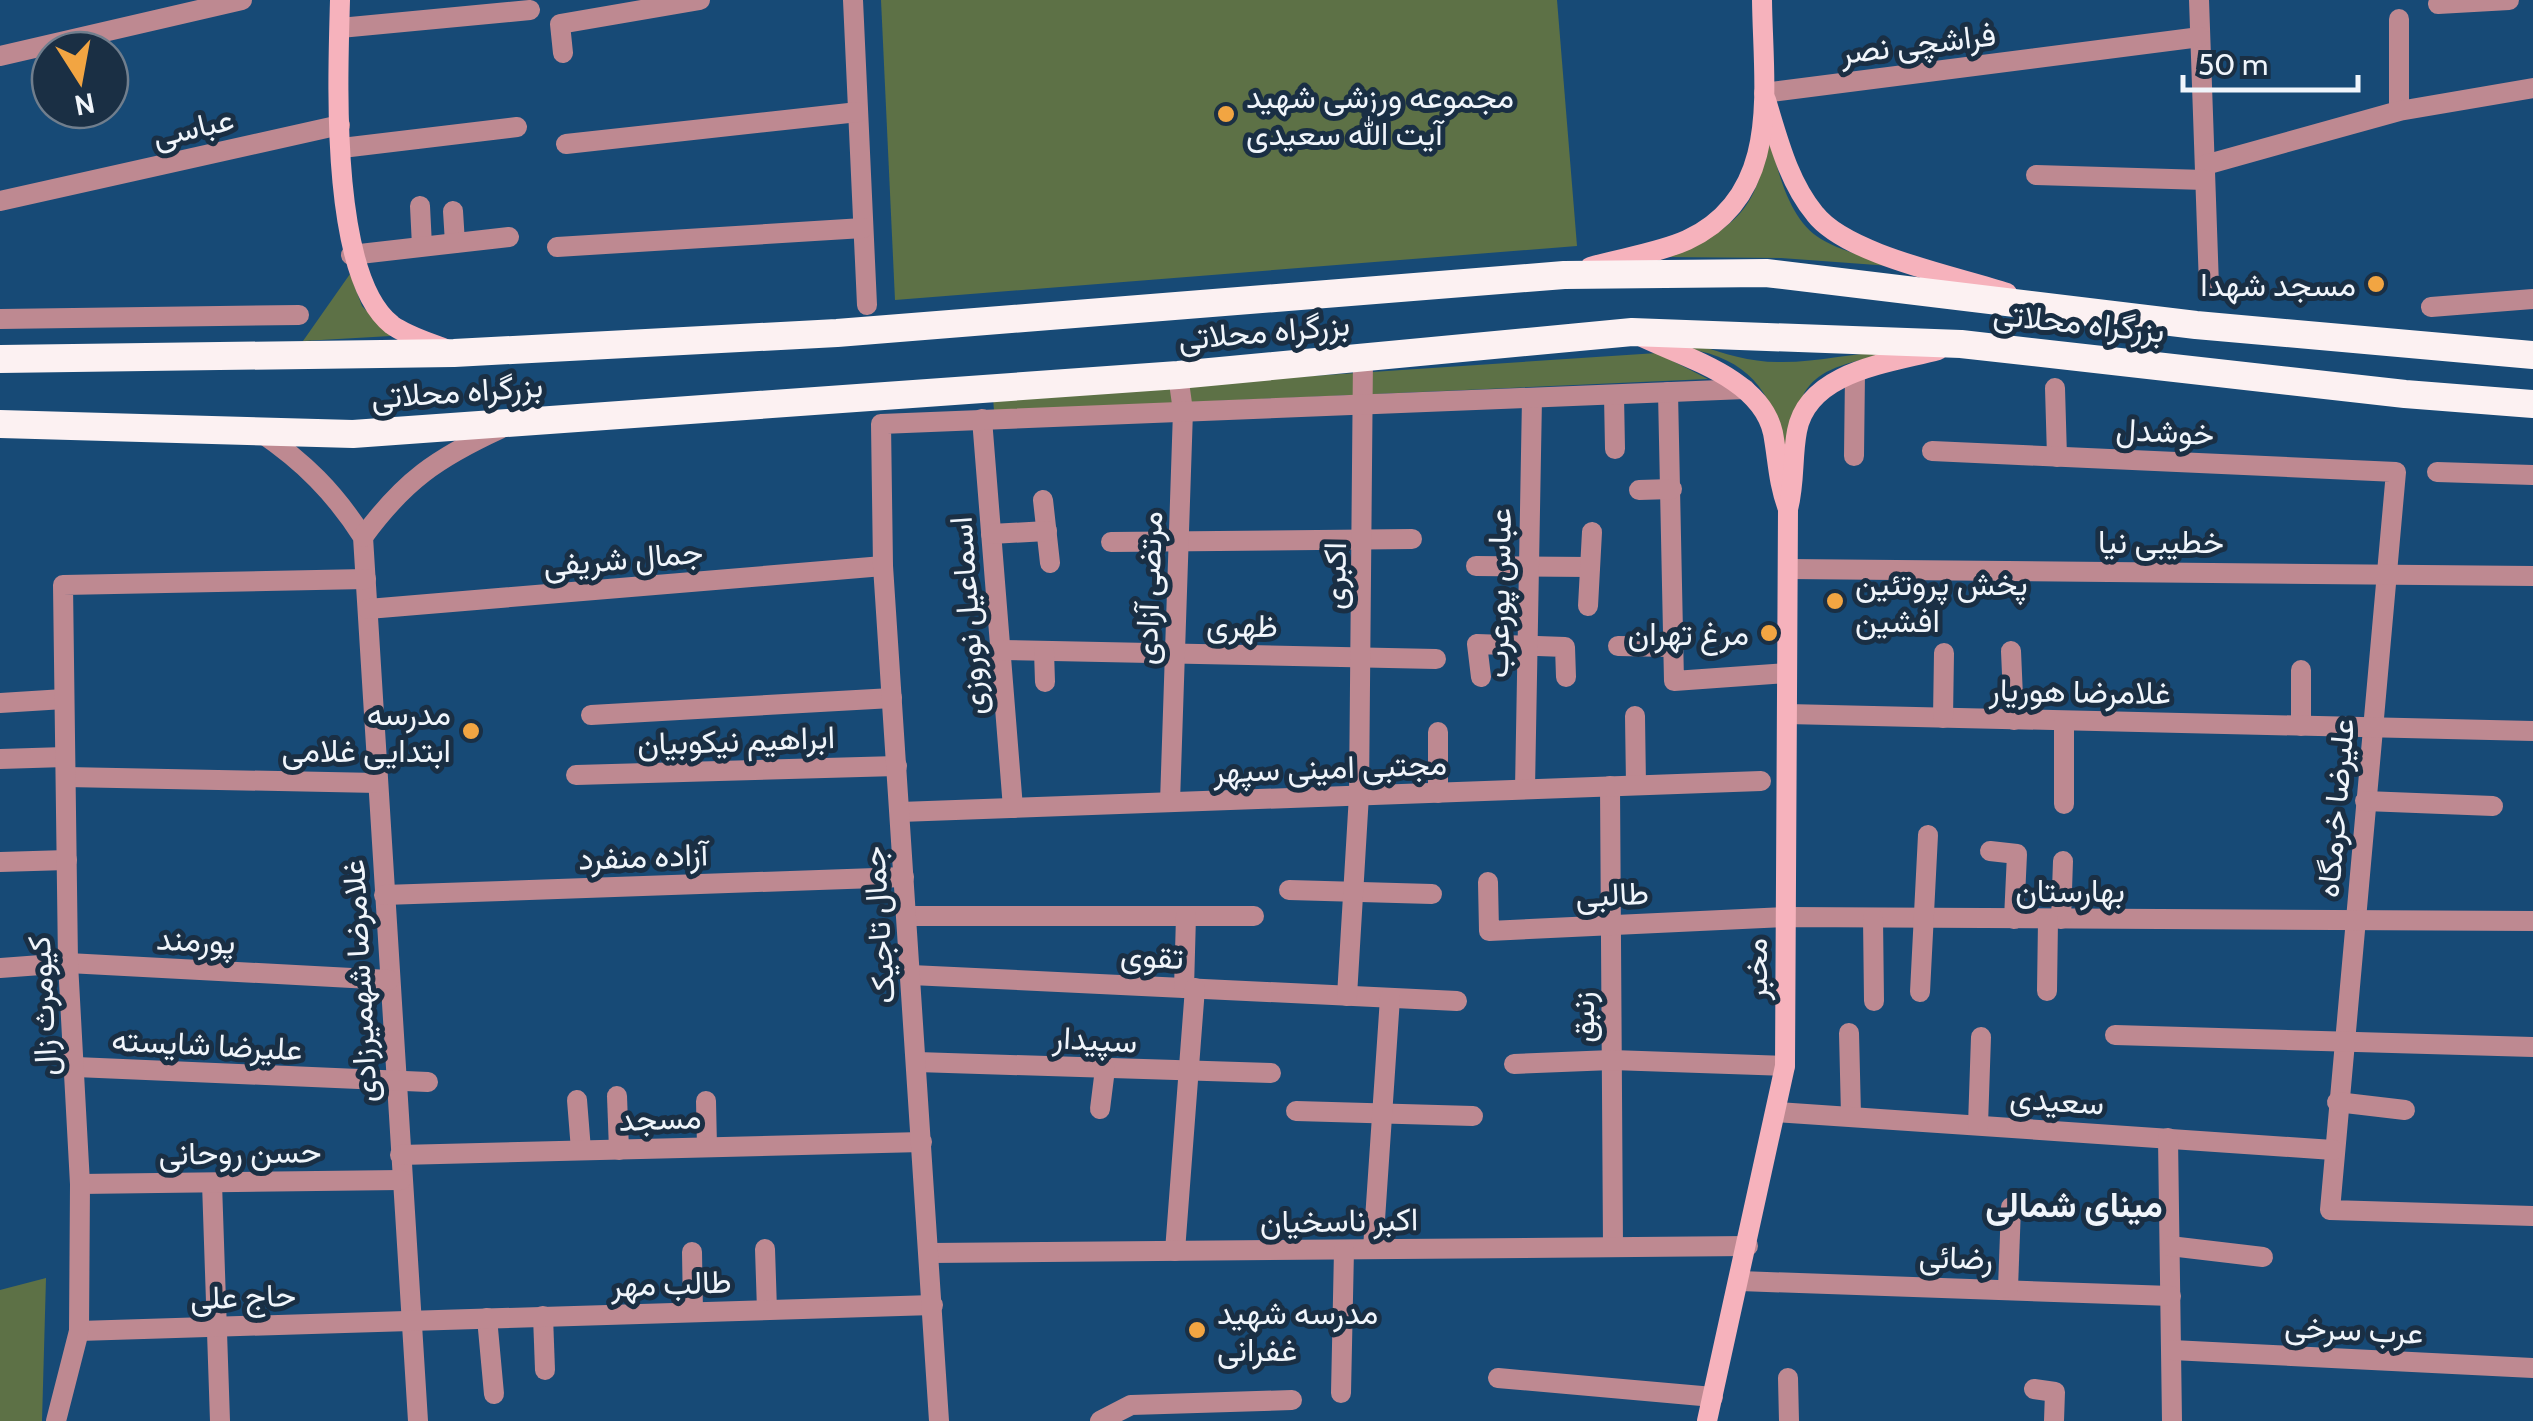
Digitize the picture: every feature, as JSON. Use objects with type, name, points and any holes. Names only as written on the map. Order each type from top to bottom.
[{"type":"highway","name":"بزرگراه محلاتی","points":[[0,359],[454,353],[837,333],[1564,275],[1766,274],[2036,302],[2196,324],[2533,355]]},
{"type":"highway","name":"بزرگراه محلاتی","points":[[0,424],[354,434],[1178,375],[1632,332],[1961,344],[2386,392],[2533,404]]},
{"type":"main road","points":[[340,0],[340,125],[351,254],[370,298],[392,326],[454,353]]},
{"type":"main road","points":[[1564,275],[1682,242],[1729,212],[1754,173],[1764,93],[1762,0]]},
{"type":"main road","points":[[1764,93],[1785,161],[1827,227],[1852,244],[2036,302]]},
{"type":"main road","points":[[1632,332],[1745,389],[1772,432],[1776,471],[1788,509]]},
{"type":"main road","points":[[1788,509],[1802,412],[1822,390],[1855,374],[1961,344]]},
{"type":"main road","name":"مخبر","points":[[1707,1421],[1785,1066],[1788,509]]},
{"type":"street","points":[[0,56],[242,0]]},
{"type":"street","points":[[562,53],[560,24],[700,0]]},
{"type":"street","points":[[854,0],[868,305]]},
{"type":"street","points":[[2199,0],[2209,286]]},
{"type":"street","points":[[2438,4],[2509,0]]},
{"type":"street","points":[[340,28],[530,10]]},
{"type":"street","points":[[2398,19],[2399,111]]},
{"type":"street","name":"فراشچی نصر","points":[[1764,93],[2200,37]]},
{"type":"street","points":[[2036,175],[2205,172],[2399,111],[2533,88]]},
{"type":"street","points":[[566,144],[858,112]]},
{"type":"street","name":"عباسی","points":[[0,201],[340,125]]},
{"type":"street","points":[[342,148],[517,127]]},
{"type":"street","points":[[420,206],[422,246]]},
{"type":"street","points":[[453,211],[455,243]]},
{"type":"street","points":[[557,247],[863,228]]},
{"type":"street","points":[[351,254],[510,237]]},
{"type":"street","points":[[2431,308],[2533,299]]},
{"type":"street","points":[[0,318],[300,316]]},
{"type":"street","name":"اکبری","points":[[1347,996],[1363,658],[1364,357]]},
{"type":"street","points":[[1854,456],[1855,374]]},
{"type":"street","name":"مرتضی آزادی","points":[[1170,802],[1180,540],[1182,412],[1178,375]]},
{"type":"street","points":[[2055,388],[2056,457]]},
{"type":"street","points":[[982,420],[1745,389]]},
{"type":"street","points":[[1668,392],[1674,681],[1787,673]]},
{"type":"street","points":[[1614,394],[1614,450]]},
{"type":"street","name":"عباس پورعرب","points":[[1525,789],[1532,398]]},
{"type":"street","name":"جمال تاجیک","points":[[939,1421],[883,566],[881,424],[982,420]]},
{"type":"street","name":"اسماعیل نوروزی","points":[[982,420],[1014,808]]},
{"type":"street","points":[[260,432],[306,464],[338,498],[363,537],[395,494],[431,464],[514,422]]},
{"type":"street","name":"خوشدل","points":[[1932,451],[2396,472]]},
{"type":"street","name":"علیرضا خرمگاه","points":[[2396,472],[2330,1210],[2533,1216]]},
{"type":"street","points":[[2436,472],[2533,475]]},
{"type":"street","points":[[1639,490],[1672,489]]},
{"type":"street","points":[[1043,500],[1050,563]]},
{"type":"street","points":[[991,534],[1046,531]]},
{"type":"street","points":[[1588,606],[1592,532]]},
{"type":"street","name":"غلامرضا شهمیرزادی","points":[[363,537],[418,1421]]},
{"type":"street","points":[[1111,542],[1412,539]]},
{"type":"street","name":"جمال شریفی","points":[[368,610],[883,566]]},
{"type":"street","points":[[1476,566],[1590,567]]},
{"type":"street","name":"خطیبی نیا","points":[[1788,569],[2533,576]]},
{"type":"street","name":"کیومرث زال","points":[[56,1421],[79,1331],[80,1184],[68,963],[63,585],[366,579]]},
{"type":"street","points":[[1481,677],[1477,644],[1566,647],[1566,677]]},
{"type":"street","points":[[1618,646],[1672,647]]},
{"type":"street","name":"ظهری","points":[[1000,650],[1436,659]]},
{"type":"street","points":[[2011,651],[2014,720]]},
{"type":"street","points":[[1044,652],[1046,682]]},
{"type":"street","points":[[1944,653],[1944,718]]},
{"type":"street","points":[[2300,670],[2300,726]]},
{"type":"street","points":[[591,715],[892,698]]},
{"type":"street","points":[[0,703],[64,699]]},
{"type":"street","name":"غلامرضا هوریار","points":[[1787,714],[2533,731]]},
{"type":"street","points":[[1635,716],[1636,785]]},
{"type":"street","points":[[2064,720],[2064,804]]},
{"type":"street","points":[[1438,732],[1438,793]]},
{"type":"street","points":[[0,759],[66,767],[378,783]]},
{"type":"street","name":"ابراهیم نیکوبیان","points":[[576,775],[897,766]]},
{"type":"street","name":"مجتبی امینی سپهر","points":[[900,812],[1761,780]]},
{"type":"street","name":"زنبق","points":[[1610,786],[1613,1247]]},
{"type":"street","points":[[2366,801],[2493,806]]},
{"type":"street","points":[[1920,992],[1928,835]]},
{"type":"street","points":[[1990,850],[2017,854],[2014,919]]},
{"type":"street","points":[[0,862],[66,860]]},
{"type":"street","points":[[2047,991],[2063,860]]},
{"type":"street","name":"آزاده منفرد","points":[[384,895],[904,877]]},
{"type":"street","name":"طالبی","points":[[1488,882],[1489,931],[1786,917]]},
{"type":"street","points":[[1288,890],[1432,894]]},
{"type":"street","points":[[907,916],[1254,916]]},
{"type":"street","points":[[1174,1251],[1191,1074],[1186,916]]},
{"type":"street","name":"بهارستان","points":[[1786,917],[2533,922]]},
{"type":"street","points":[[1873,918],[1874,1001]]},
{"type":"street","name":"پورمند","points":[[0,968],[68,963],[390,980]]},
{"type":"street","name":"تقوی","points":[[911,975],[1457,1001]]},
{"type":"street","points":[[1373,1249],[1390,998]]},
{"type":"street","points":[[1849,1033],[1851,1115]]},
{"type":"street","points":[[2115,1035],[2533,1047]]},
{"type":"street","points":[[1978,1124],[1981,1037]]},
{"type":"street","points":[[1514,1064],[1612,1060],[1785,1066]]},
{"type":"street","name":"سپیدار","points":[[917,1062],[1191,1074],[1270,1073]]},
{"type":"street","name":"علیرضا شایسته","points":[[76,1068],[428,1082]]},
{"type":"street","points":[[1100,1109],[1105,1068]]},
{"type":"street","points":[[616,1096],[619,1150]]},
{"type":"street","points":[[577,1100],[581,1150]]},
{"type":"street","points":[[706,1100],[707,1147]]},
{"type":"street","points":[[2337,1102],[2404,1110]]},
{"type":"street","points":[[1296,1111],[1473,1116]]},
{"type":"street","name":"سعیدی","points":[[1776,1112],[2333,1150]]},
{"type":"street","points":[[2168,1138],[2172,1421]]},
{"type":"street","name":"مسجد","points":[[400,1155],[922,1142]]},
{"type":"street","name":"حسن روحانی","points":[[80,1184],[401,1180]]},
{"type":"street","points":[[212,1183],[220,1421]]},
{"type":"street","points":[[2008,1288],[2011,1207]]},
{"type":"street","name":"اکبر ناسخیان","points":[[930,1254],[1748,1246]]},
{"type":"street","points":[[2170,1246],[2263,1256]]},
{"type":"street","points":[[765,1249],[766,1310]]},
{"type":"street","points":[[1341,1392],[1344,1250]]},
{"type":"street","points":[[692,1252],[692,1312]]},
{"type":"street","name":"رضائی","points":[[1740,1281],[2171,1296]]},
{"type":"street","name":"طالب مهر","points":[[410,1320],[933,1306]]},
{"type":"street","points":[[543,1316],[546,1370]]},
{"type":"street","points":[[486,1318],[494,1394]]},
{"type":"street","name":"حاج علی","points":[[79,1331],[410,1320]]},
{"type":"street","name":"عرب سرخی","points":[[2172,1350],[2533,1368]]},
{"type":"street","points":[[1498,1378],[1713,1398]]},
{"type":"street","points":[[1788,1378],[1789,1421]]},
{"type":"street","points":[[2034,1389],[2056,1392],[2054,1421]]},
{"type":"street","points":[[1100,1421],[1131,1405],[1292,1400]]},
{"type":"green space","name":"مجموعه ورزشی شهید آیت‌ الله سعیدی","points":[[881,0],[1557,0],[1577,246],[895,300]]},
{"type":"green space","points":[[1766,119],[1783,185],[1798,217],[1809,229],[1841,249],[1904,267],[1781,258],[1664,257],[1712,236],[1744,209],[1761,171]]},
{"type":"green space","points":[[350,274],[362,306],[391,336],[303,341]]},
{"type":"green space","points":[[1698,345],[1771,362],[1899,352],[1841,366],[1810,385],[1795,420],[1790,478],[1779,428],[1760,388],[1747,373],[1728,361],[1677,347]]},
{"type":"green space","points":[[1657,353],[1708,379],[994,411],[993,397]]},
{"type":"green space","points":[[46,1278],[42,1421],[0,1421],[0,1290]]},
{"type":"place","name":"مجموعه ورزشی شهید آیت‌ الله سعیدی","points":[[1226,114]]},
{"type":"place","name":"مسجد شهدا","points":[[2376,284]]},
{"type":"place","name":"پخش پروتئین افشین","points":[[1835,601]]},
{"type":"place","name":"مرغ تهران","points":[[1769,633]]},
{"type":"place","name":"مدرسه ابتدایی غلامی","points":[[471,731]]},
{"type":"place","name":"مدرسه شهید غفرانی","points":[[1197,1330]]},
{"type":"district","name":"مینای شمالی","points":[[2074,1204]]}]
